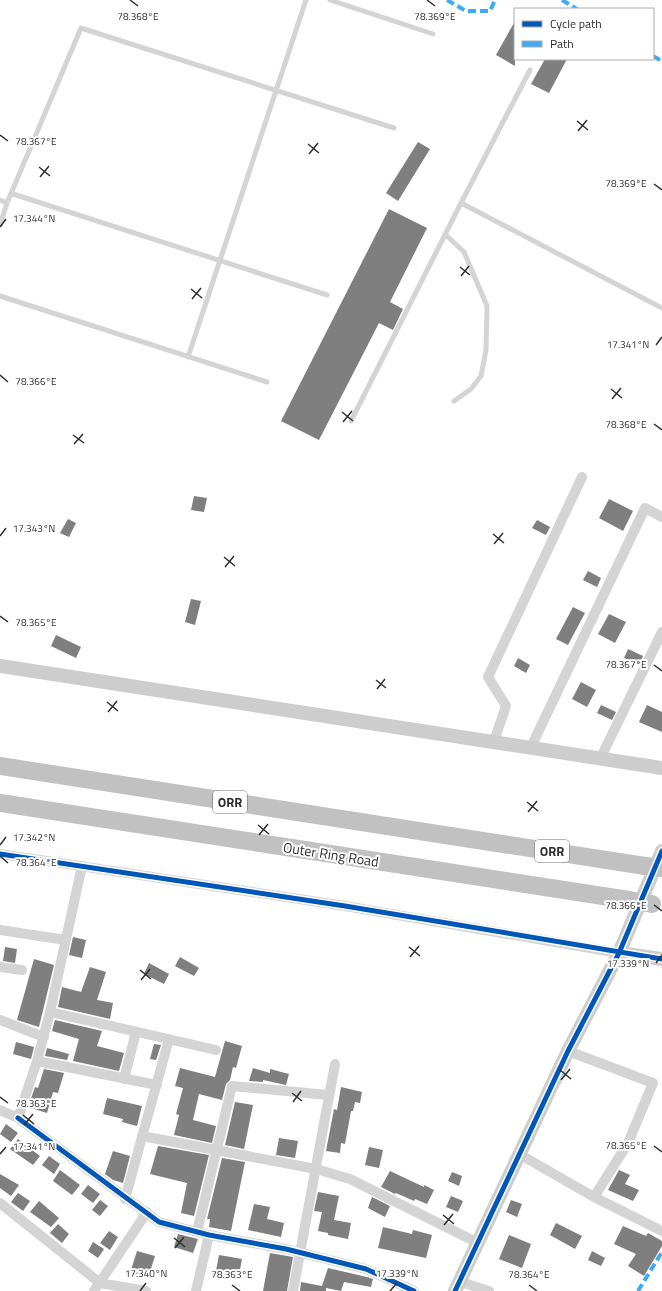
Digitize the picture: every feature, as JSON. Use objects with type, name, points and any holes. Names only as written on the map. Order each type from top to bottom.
[{"type":"highway","name":"ORR","points":[[0,766],[653,867]]},
{"type":"highway","name":"Outer Ring Road","points":[[0,803],[657,904]]},
{"type":"main road","points":[[0,666],[601,757],[662,768]]},
{"type":"main road","points":[[458,1286],[568,1051],[619,953],[662,851]]},
{"type":"main road","points":[[619,953],[662,959]]},
{"type":"street","points":[[494,741],[506,706],[488,677],[582,477]]},
{"type":"street","points":[[531,747],[645,508],[662,517]]},
{"type":"street","points":[[601,757],[662,632]]},
{"type":"street","points":[[0,854],[344,906],[619,953]]},
{"type":"street","points":[[18,1118],[44,1037],[82,866]]},
{"type":"street","points":[[0,930],[66,940]]},
{"type":"street","points":[[0,966],[22,970]]},
{"type":"street","points":[[50,1012],[216,1050]]},
{"type":"street","points":[[0,1020],[44,1037]]},
{"type":"street","points":[[124,1079],[136,1032]]},
{"type":"street","points":[[125,1199],[169,1039]]},
{"type":"street","points":[[568,1051],[653,1083],[628,1143],[594,1197]]},
{"type":"street","points":[[37,1061],[157,1085]]},
{"type":"street","points":[[293,1291],[328,1095],[335,1064]]},
{"type":"street","points":[[197,1232],[232,1086],[328,1095]]},
{"type":"street","points":[[0,1110],[18,1118],[125,1199],[147,1212],[159,1222],[197,1232],[300,1252],[366,1269],[414,1291]]},
{"type":"street","points":[[142,1136],[316,1169],[350,1178],[478,1243]]},
{"type":"street","points":[[519,1154],[594,1197],[662,1231]]},
{"type":"street","points":[[0,1203],[97,1287],[146,1291]]},
{"type":"street","points":[[97,1287],[147,1212]]},
{"type":"street","points":[[196,1291],[209,1234]]},
{"type":"street","points":[[458,1286],[489,1291]]},
{"type":"lane","points":[[188,356],[306,0]]},
{"type":"lane","points":[[330,0],[433,34]]},
{"type":"lane","points":[[0,225],[7,203],[13,194],[81,28],[394,128]]},
{"type":"lane","points":[[351,421],[530,70]]},
{"type":"lane","points":[[13,194],[327,295]]},
{"type":"lane","points":[[0,200],[7,203]]},
{"type":"lane","points":[[461,203],[662,308]]},
{"type":"lane","points":[[446,235],[464,252],[487,306],[486,350],[481,376],[471,389],[454,401]]},
{"type":"lane","points":[[0,296],[267,382]]},
{"type":"building","points":[[514,23],[515,66],[496,55]]},
{"type":"building","points":[[544,60],[566,60],[549,93],[531,84]]},
{"type":"building","points":[[418,142],[430,149],[398,201],[386,193]]},
{"type":"building","points":[[389,209],[427,228],[390,302],[403,309],[393,330],[379,323],[319,440],[281,421]]},
{"type":"building","points":[[194,496],[207,498],[204,512],[191,510]]},
{"type":"building","points":[[609,499],[633,511],[623,531],[599,518]]},
{"type":"building","points":[[68,519],[76,523],[69,537],[60,533]]},
{"type":"building","points":[[537,520],[550,527],[546,535],[532,528]]},
{"type":"building","points":[[588,571],[601,578],[597,587],[583,580]]},
{"type":"building","points":[[191,599],[201,601],[195,625],[185,622]]},
{"type":"building","points":[[573,607],[585,613],[568,645],[556,639]]},
{"type":"building","points":[[609,614],[626,622],[615,643],[598,634]]},
{"type":"building","points":[[56,635],[81,647],[76,658],[51,646]]},
{"type":"building","points":[[628,649],[643,656],[639,664],[624,658]]},
{"type":"building","points":[[518,658],[530,665],[526,673],[514,666]]},
{"type":"building","points":[[581,682],[596,690],[587,707],[572,699]]},
{"type":"building","points":[[601,705],[616,712],[612,720],[597,713]]},
{"type":"building","points":[[647,705],[662,712],[662,732],[639,722]]},
{"type":"building","points":[[73,937],[86,940],[82,958],[69,955]]},
{"type":"building","points":[[5,947],[17,949],[15,963],[3,961]]},
{"type":"building","points":[[180,957],[199,968],[194,976],[175,966]]},
{"type":"building","points":[[34,959],[54,965],[39,1027],[17,1020]]},
{"type":"building","points":[[149,963],[169,974],[164,984],[144,974]]},
{"type":"building","points":[[90,967],[106,972],[97,1000],[113,1003],[110,1019],[58,1007],[62,987],[81,992]]},
{"type":"building","points":[[55,1020],[102,1031],[97,1046],[124,1053],[119,1071],[73,1061],[79,1039],[52,1031]]},
{"type":"building","points":[[225,1041],[242,1046],[236,1068],[233,1067],[230,1080],[226,1084],[222,1100],[199,1094],[193,1120],[216,1126],[212,1143],[174,1135],[179,1115],[176,1114],[183,1088],[175,1086],[180,1068],[215,1077]]},
{"type":"building","points":[[16,1042],[34,1047],[31,1059],[13,1054]]},
{"type":"building","points":[[154,1044],[161,1045],[156,1060],[150,1059]]},
{"type":"building","points":[[47,1048],[69,1054],[67,1060],[45,1056]]},
{"type":"building","points":[[253,1068],[270,1073],[270,1069],[289,1074],[286,1085],[263,1080],[263,1082],[249,1081]]},
{"type":"building","points":[[44,1069],[64,1073],[58,1093],[53,1092],[47,1113],[28,1107],[35,1087],[38,1088]]},
{"type":"building","points":[[341,1087],[362,1092],[360,1103],[355,1102],[353,1111],[351,1111],[345,1144],[341,1143],[340,1153],[326,1151],[334,1109],[337,1110]]},
{"type":"building","points":[[107,1098],[142,1106],[137,1126],[122,1122],[123,1119],[103,1114]]},
{"type":"building","points":[[235,1102],[253,1105],[244,1149],[225,1145]]},
{"type":"building","points":[[6,1124],[18,1133],[11,1142],[0,1134]]},
{"type":"building","points":[[279,1138],[298,1141],[295,1158],[276,1155]]},
{"type":"building","points":[[18,1139],[40,1156],[33,1165],[10,1149]]},
{"type":"building","points":[[158,1146],[209,1155],[194,1216],[181,1213],[187,1183],[150,1174]]},
{"type":"building","points":[[369,1147],[383,1150],[379,1168],[365,1165]]},
{"type":"building","points":[[113,1151],[130,1156],[123,1183],[113,1180],[105,1174]]},
{"type":"building","points":[[49,1156],[60,1164],[54,1174],[42,1165]]},
{"type":"building","points":[[222,1158],[245,1162],[231,1231],[209,1227],[210,1219],[207,1219]]},
{"type":"building","points":[[60,1170],[80,1185],[72,1195],[53,1181]]},
{"type":"building","points":[[619,1170],[630,1175],[625,1184],[639,1190],[633,1201],[608,1190]]},
{"type":"building","points":[[390,1171],[424,1187],[424,1185],[434,1190],[427,1204],[415,1199],[414,1201],[396,1193],[395,1194],[381,1187]]},
{"type":"building","points":[[452,1172],[462,1176],[459,1186],[448,1181]]},
{"type":"building","points":[[0,1174],[19,1185],[11,1196],[0,1188]]},
{"type":"building","points":[[88,1185],[100,1194],[93,1203],[81,1194]]},
{"type":"building","points":[[318,1192],[339,1196],[334,1220],[351,1223],[348,1239],[328,1235],[328,1233],[318,1231],[322,1212],[314,1211]]},
{"type":"building","points":[[18,1193],[30,1201],[23,1211],[11,1202]]},
{"type":"building","points":[[451,1196],[463,1201],[458,1212],[446,1207]]},
{"type":"building","points":[[372,1197],[390,1206],[385,1217],[368,1208]]},
{"type":"building","points":[[100,1200],[108,1206],[100,1216],[92,1210]]},
{"type":"building","points":[[511,1200],[522,1204],[517,1217],[506,1212]]},
{"type":"building","points":[[39,1201],[59,1218],[51,1227],[30,1212]]},
{"type":"building","points":[[254,1204],[270,1207],[267,1219],[284,1223],[281,1237],[248,1230]]},
{"type":"building","points":[[556,1223],[582,1236],[575,1249],[550,1235]]},
{"type":"building","points":[[58,1224],[69,1234],[62,1243],[50,1233]]},
{"type":"building","points":[[623,1226],[646,1236],[648,1233],[662,1241],[662,1246],[644,1276],[628,1266],[636,1254],[614,1244]]},
{"type":"building","points":[[383,1227],[412,1234],[413,1230],[432,1235],[426,1258],[378,1248]]},
{"type":"building","points":[[109,1231],[118,1237],[110,1250],[100,1243]]},
{"type":"building","points":[[178,1234],[198,1239],[193,1253],[174,1247]]},
{"type":"building","points":[[509,1235],[531,1244],[522,1268],[499,1259]]},
{"type":"building","points":[[93,1242],[104,1249],[98,1258],[88,1251]]},
{"type":"building","points":[[137,1251],[155,1256],[148,1278],[130,1273]]},
{"type":"building","points":[[592,1251],[605,1258],[601,1266],[588,1260]]},
{"type":"building","points":[[270,1253],[293,1257],[287,1291],[263,1291]]},
{"type":"building","points":[[219,1255],[242,1259],[238,1280],[215,1276]]},
{"type":"building","points":[[328,1268],[373,1279],[371,1287],[344,1282],[341,1291],[326,1288],[326,1291],[300,1291],[301,1282],[322,1286]]},
{"type":"marked path","points":[[447,0],[466,11],[490,11],[495,0]]},
{"type":"marked path","points":[[562,0],[575,8]]},
{"type":"marked path","points":[[654,57],[662,61]]},
{"type":"marked path","points":[[638,1291],[662,1252]]},
{"type":"cycle path","points":[[455,1291],[568,1051],[619,953],[662,851]]},
{"type":"cycle path","points":[[0,854],[345,906],[662,959]]},
{"type":"cycle path","points":[[18,1118],[159,1222],[209,1235],[286,1249],[366,1269],[414,1291]]}]
